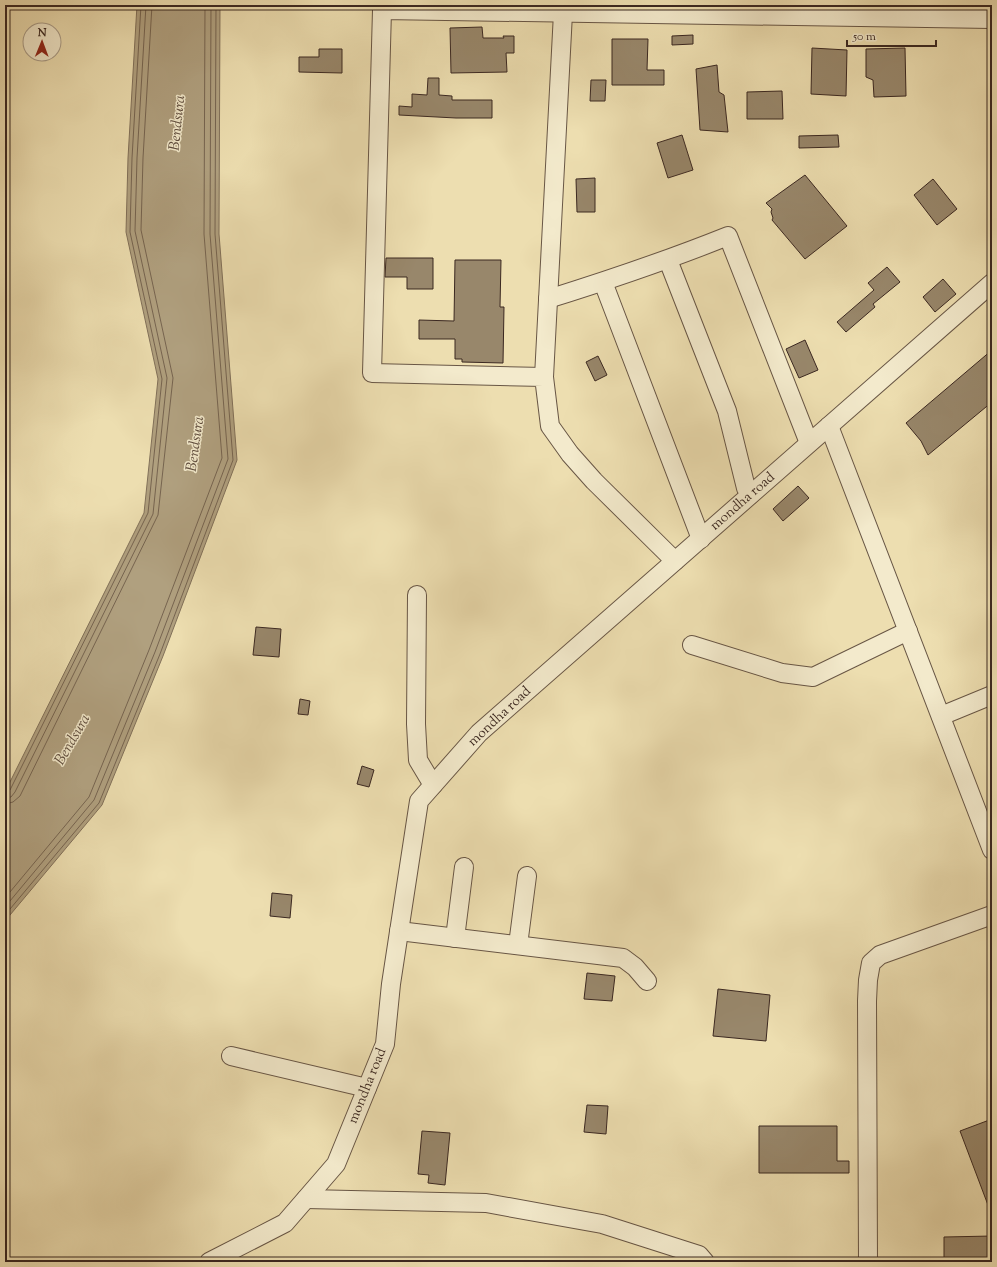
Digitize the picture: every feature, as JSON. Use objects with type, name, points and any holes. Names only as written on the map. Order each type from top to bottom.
[{"type":"street","points":[[544,377],[372,373],[380,7],[563,13],[706,10],[992,19]]},
{"type":"street","points":[[563,13],[544,377],[550,426],[570,454],[594,481],[675,561]]},
{"type":"street","points":[[548,299],[668,260],[728,236],[809,443]]},
{"type":"street","points":[[668,260],[727,411],[746,488],[750,495]]},
{"type":"street","points":[[603,282],[701,539]]},
{"type":"street","name":"mondha road","points":[[209,1262],[285,1223],[336,1164],[385,1044],[391,984],[419,800],[480,733],[992,283]]},
{"type":"street","points":[[829,426],[992,850]]},
{"type":"street","points":[[417,595],[416,724],[418,760],[433,784]]},
{"type":"street","points":[[692,645],[782,673],[813,677],[908,631]]},
{"type":"street","points":[[941,716],[992,695]]},
{"type":"street","points":[[455,938],[464,867]]},
{"type":"street","points":[[518,945],[527,876]]},
{"type":"street","points":[[868,1262],[867,1001],[868,980],[871,963],[880,955],[992,915]]},
{"type":"street","points":[[399,931],[623,958],[635,967],[647,981]]},
{"type":"street","points":[[231,1056],[367,1088]]},
{"type":"street","points":[[306,1199],[486,1203],[602,1224],[699,1255],[705,1262]]},
{"type":"water","name":"Bendsura","points":[[137,5],[220,5],[219,234],[237,460],[163,656],[102,805],[5,921],[5,792],[144,513],[158,379],[126,232],[128,158]]},
{"type":"building","points":[[482,27],[483,38],[504,38],[503,36],[514,36],[514,53],[506,53],[507,72],[451,73],[450,28]]},
{"type":"building","points":[[693,35],[693,44],[672,45],[672,36]]},
{"type":"building","points":[[612,39],[648,39],[647,70],[664,70],[664,85],[612,85]]},
{"type":"building","points":[[812,48],[847,50],[846,96],[811,94]]},
{"type":"building","points":[[905,48],[906,96],[874,97],[873,80],[866,77],[866,49]]},
{"type":"building","points":[[319,49],[342,49],[342,73],[299,72],[299,57],[319,57]]},
{"type":"building","points":[[717,65],[719,92],[724,95],[728,132],[700,130],[696,69]]},
{"type":"building","points":[[428,78],[439,78],[439,95],[452,96],[452,100],[492,100],[492,118],[399,115],[399,106],[412,107],[412,94],[427,95]]},
{"type":"building","points":[[591,80],[606,80],[605,101],[590,101]]},
{"type":"building","points":[[782,91],[783,119],[747,119],[747,92]]},
{"type":"building","points":[[682,135],[693,170],[668,178],[657,143]]},
{"type":"building","points":[[838,135],[839,147],[799,148],[799,136]]},
{"type":"building","points":[[805,175],[847,226],[805,259],[772,220],[772,209],[766,203]]},
{"type":"building","points":[[595,178],[595,212],[577,212],[576,179]]},
{"type":"building","points":[[933,179],[957,209],[937,225],[914,195]]},
{"type":"building","points":[[386,258],[433,258],[433,289],[407,289],[407,277],[385,277]]},
{"type":"building","points":[[455,260],[501,260],[500,307],[504,307],[503,363],[462,362],[462,359],[455,359],[455,339],[419,339],[419,320],[454,321]]},
{"type":"building","points":[[887,267],[900,282],[873,304],[875,307],[846,332],[837,322],[874,290],[868,283]]},
{"type":"building","points":[[943,279],[956,294],[935,312],[923,297]]},
{"type":"building","points":[[805,340],[818,370],[799,378],[786,349]]},
{"type":"building","points":[[992,350],[992,402],[928,455],[921,441],[906,423]]},
{"type":"building","points":[[598,356],[607,375],[595,381],[586,362]]},
{"type":"building","points":[[798,486],[809,498],[783,521],[773,509]]},
{"type":"building","points":[[256,627],[281,629],[279,657],[253,655]]},
{"type":"building","points":[[300,699],[310,701],[308,715],[298,714]]},
{"type":"building","points":[[362,766],[374,770],[369,787],[357,784]]},
{"type":"building","points":[[272,893],[292,895],[290,918],[270,916]]},
{"type":"building","points":[[587,973],[615,976],[612,1001],[584,999]]},
{"type":"building","points":[[718,989],[770,995],[766,1041],[713,1036]]},
{"type":"building","points":[[587,1105],[608,1106],[606,1134],[584,1132]]},
{"type":"building","points":[[992,1119],[992,1213],[991,1213],[960,1131]]},
{"type":"building","points":[[759,1126],[837,1126],[837,1161],[849,1161],[849,1173],[759,1173]]},
{"type":"building","points":[[422,1131],[450,1133],[445,1185],[428,1183],[429,1175],[418,1174]]},
{"type":"building","points":[[992,1236],[992,1262],[944,1262],[944,1237]]}]
